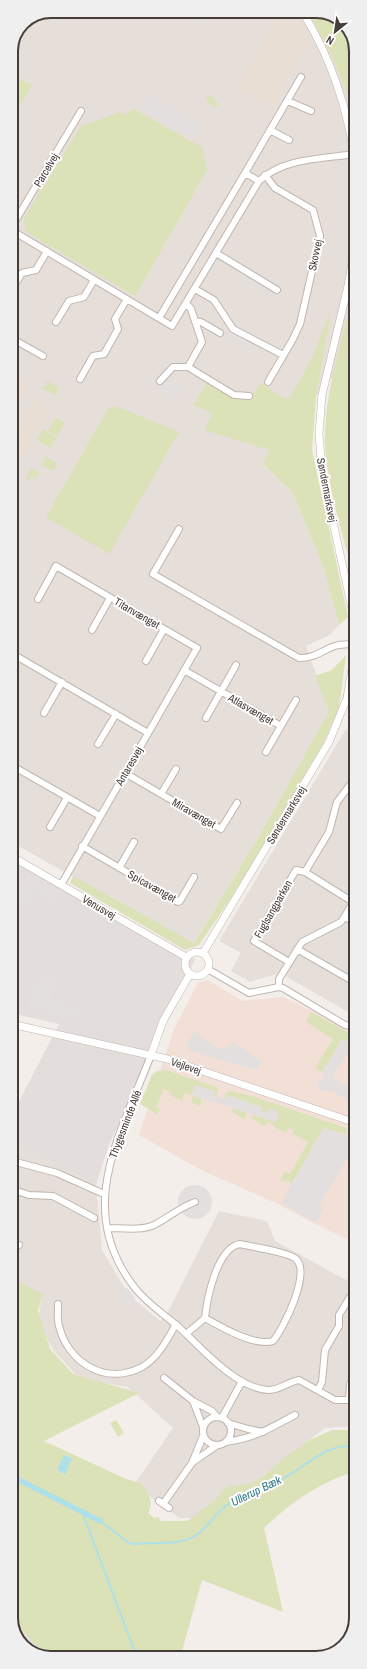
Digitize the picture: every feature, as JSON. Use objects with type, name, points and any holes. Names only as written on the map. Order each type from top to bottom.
[{"type":"street","points":[[306,18],[320,44],[339,90],[349,128]]},
{"type":"street","points":[[159,318],[301,77]]},
{"type":"street","points":[[288,100],[311,111]]},
{"type":"street","name":"Parcelvej","points":[[18,217],[81,111]]},
{"type":"street","points":[[270,130],[289,140]]},
{"type":"street","points":[[18,233],[172,326],[259,181],[265,175],[283,165],[349,155]]},
{"type":"street","points":[[245,173],[259,181]]},
{"type":"street","name":"Skovvej","points":[[265,175],[275,188],[313,210],[320,236],[300,324],[268,382]]},
{"type":"street","points":[[18,279],[22,273],[36,270],[47,251]]},
{"type":"street","points":[[216,253],[277,290]]},
{"type":"street","points":[[56,322],[69,301],[84,298],[94,280]]},
{"type":"street","name":"Søndermarksvej","points":[[349,280],[322,395],[319,433],[322,472],[349,590]]},
{"type":"street","points":[[195,289],[214,300],[233,329],[283,355]]},
{"type":"street","points":[[80,378],[93,356],[104,354],[118,329],[115,319],[127,299]]},
{"type":"street","points":[[186,303],[191,309],[202,342],[188,367]]},
{"type":"street","points":[[194,321],[201,322],[220,333]]},
{"type":"street","points":[[18,342],[43,356]]},
{"type":"street","points":[[160,381],[173,367],[188,367],[234,395],[249,396]]},
{"type":"street","points":[[179,529],[153,574],[299,658],[316,656],[333,646],[349,644]]},
{"type":"street","name":"Titanvænget","points":[[38,598],[56,566],[197,648]]},
{"type":"street","name":"Titanvænget","points":[[92,630],[110,598]]},
{"type":"street","name":"Titanvænget","points":[[146,661],[164,629]]},
{"type":"street","name":"Antaresvej","points":[[61,885],[197,648]]},
{"type":"street","points":[[18,657],[148,733]]},
{"type":"street","name":"Atlasvænget","points":[[206,718],[236,665]]},
{"type":"street","name":"Atlasvænget","points":[[184,670],[281,726]]},
{"type":"street","points":[[44,713],[62,682]]},
{"type":"street","name":"Søndermarksvej","points":[[203,953],[329,742],[347,698],[349,687]]},
{"type":"street","name":"Atlasvænget","points":[[266,752],[296,700]]},
{"type":"street","points":[[98,744],[116,714]]},
{"type":"street","name":"Miravænget","points":[[161,794],[176,769]]},
{"type":"street","points":[[18,771],[100,816]]},
{"type":"street","name":"Miravænget","points":[[125,773],[221,829],[237,803]]},
{"type":"street","name":"Fuglsangparken","points":[[305,872],[329,832],[337,802],[349,786]]},
{"type":"street","points":[[50,827],[67,798]]},
{"type":"street","name":"Spicavænget","points":[[119,868],[134,842]]},
{"type":"street","name":"Spicavænget","points":[[82,846],[179,902],[194,877]]},
{"type":"street","name":"Venusvej","points":[[18,860],[186,957]]},
{"type":"street","name":"Fuglsangparken","points":[[289,962],[254,941],[296,870],[305,872],[349,897]]},
{"type":"street","name":"Fuglsangparken","points":[[279,987],[279,979],[302,942],[341,922],[349,910]]},
{"type":"street","points":[[345,917],[349,920]]},
{"type":"street","points":[[297,949],[349,979]]},
{"type":"street","points":[[194,952],[203,953],[208,959],[209,970],[198,976],[190,974],[185,964],[186,957],[194,952]]},
{"type":"street","points":[[209,970],[249,993],[279,987],[345,1025],[349,1026]]},
{"type":"street","points":[[151,1055],[166,1015],[190,974]]},
{"type":"street","name":"Vejlevej","points":[[18,1026],[151,1055],[349,1121]]},
{"type":"street","name":"Thygesminde Allé","points":[[151,1055],[113,1151],[104,1194],[107,1228],[118,1260],[147,1302],[176,1324],[221,1367],[242,1381],[260,1389],[268,1390],[282,1387],[299,1380],[335,1400],[349,1400]]},
{"type":"street","points":[[18,1163],[57,1173],[104,1194]]},
{"type":"street","points":[[18,1191],[29,1195],[53,1196],[94,1218]]},
{"type":"street","points":[[107,1228],[147,1227],[153,1225],[183,1206],[195,1202]]},
{"type":"street","points":[[186,1334],[205,1318],[210,1291],[217,1270],[228,1249],[234,1245],[240,1244],[287,1255],[295,1258],[300,1264],[296,1295],[283,1325],[273,1341],[260,1342],[224,1329],[205,1318]]},
{"type":"street","points":[[318,1390],[322,1382],[325,1350],[338,1326],[339,1315],[349,1299]]},
{"type":"street","points":[[58,1304],[58,1325],[66,1344],[78,1360],[96,1371],[118,1374],[142,1367],[159,1352],[176,1324]]},
{"type":"street","points":[[164,1378],[193,1401],[212,1411],[228,1423],[265,1432]]},
{"type":"street","points":[[203,1427],[208,1420],[219,1417],[242,1381]]},
{"type":"street","points":[[164,1504],[192,1463],[203,1436],[203,1427],[193,1401]]},
{"type":"street","points":[[192,1463],[216,1446],[226,1442],[246,1439],[265,1432],[295,1415]]},
{"type":"street","points":[[226,1442],[231,1433],[228,1423]]},
{"type":"street","points":[[203,1436],[208,1443],[216,1446]]},
{"type":"shaded area","points":[[51,18],[312,18],[334,61],[349,99],[349,311],[334,375],[316,396],[303,420],[264,465],[293,493],[324,569],[339,625],[330,635],[306,646],[329,711],[259,836],[193,944],[18,846],[18,51],[21,38],[28,28],[38,21]]},
{"type":"shaded area","points":[[190,18],[198,18],[196,22]]},
{"type":"shaded area","points":[[277,18],[297,18],[311,43],[302,51],[287,76],[279,93],[279,108],[237,89]]},
{"type":"shaded area","points":[[148,94],[201,125],[193,138],[140,108]]},
{"type":"shaded area","points":[[250,266],[281,284],[273,297],[243,279]]},
{"type":"shaded area","points":[[237,323],[263,338],[255,350],[229,335]]},
{"type":"shaded area","points":[[113,326],[117,328],[105,348],[100,346]]},
{"type":"shaded area","points":[[160,373],[183,386],[176,399],[153,385]]},
{"type":"shaded area","points":[[18,380],[26,383],[22,389],[24,391],[20,398],[18,397]]},
{"type":"shaded area","points":[[36,398],[42,401],[39,406],[50,411],[47,416],[45,414],[44,416],[47,418],[44,425],[39,423],[41,426],[38,433],[33,430],[35,433],[31,440],[28,440],[31,442],[26,450],[23,449],[24,452],[18,460],[18,423],[24,427],[23,429],[25,430],[27,426],[23,424],[29,417],[27,415],[31,409],[34,408],[32,407]]},
{"type":"shaded area","points":[[346,729],[349,730],[349,1013],[287,977],[274,975],[250,982],[231,971],[241,953],[219,941]]},
{"type":"shaded area","points":[[18,856],[195,959],[108,1147],[96,1185],[18,1146],[18,1103],[59,1024],[18,1015]]},
{"type":"shaded area","points":[[27,875],[62,894],[59,899],[63,902],[60,907],[35,892],[27,906],[18,901],[18,883],[22,885]]},
{"type":"shaded area","points":[[43,972],[57,980],[51,999],[80,1007],[76,1022],[28,1008],[27,998]]},
{"type":"shaded area","points":[[208,980],[242,1001],[283,997],[349,1029],[349,1240],[315,1224],[278,1204],[201,1170],[139,1135],[174,1029],[198,983]]},
{"type":"shaded area","points":[[194,1032],[219,1048],[230,1047],[232,1042],[262,1061],[257,1070],[190,1051],[187,1044]]},
{"type":"shaded area","points":[[343,1039],[349,1043],[349,1050],[332,1077],[349,1088],[349,1100],[331,1091],[322,1091],[318,1086],[318,1082],[324,1076],[322,1072]]},
{"type":"shaded area","points":[[195,1085],[215,1091],[214,1096],[225,1099],[227,1095],[244,1101],[243,1105],[245,1101],[262,1107],[261,1111],[267,1113],[269,1108],[279,1112],[276,1122],[192,1095]]},
{"type":"shaded area","points":[[324,1128],[349,1137],[349,1162],[346,1160],[319,1206],[323,1209],[316,1223],[281,1203]]},
{"type":"shaded area","points":[[18,1146],[96,1185],[102,1250],[129,1295],[160,1321],[168,1312],[219,1211],[267,1221],[275,1241],[346,1280],[349,1275],[349,1426],[325,1428],[260,1478],[195,1518],[179,1518],[134,1485],[173,1428],[128,1387],[80,1379],[54,1351],[38,1322],[42,1296],[18,1284]]},
{"type":"shaded area","points":[[192,1185],[198,1185],[202,1186],[209,1192],[212,1202],[211,1209],[205,1216],[198,1219],[192,1219],[188,1218],[181,1212],[178,1205],[178,1199],[179,1195],[185,1188]]},
{"type":"shaded area","points":[[123,1287],[128,1289],[135,1298],[130,1308],[116,1300]]},
{"type":"shaded area","points":[[20,1628],[38,1648],[29,1643],[22,1634]]},
{"type":"green space","points":[[312,18],[332,22],[338,26],[345,35],[349,51],[349,99],[334,61]]},
{"type":"green space","points":[[18,78],[32,85],[18,109]]},
{"type":"green space","points":[[209,94],[219,104],[214,108],[205,99]]},
{"type":"green space","points":[[133,109],[202,147],[207,170],[135,296],[26,232],[24,218],[81,126],[121,112],[125,115]]},
{"type":"green space","points":[[349,309],[349,559],[337,514],[326,460],[325,443],[328,402],[336,361]]},
{"type":"green space","points":[[331,311],[316,396],[312,450],[348,617],[339,625],[324,569],[293,493],[264,465],[269,450],[204,430],[213,414],[193,405],[207,382],[228,395],[239,398],[252,397],[260,383],[286,399],[291,396],[311,360]]},
{"type":"green space","points":[[47,381],[59,388],[55,395],[43,389]]},
{"type":"green space","points":[[115,406],[179,432],[109,554],[46,517],[108,409]]},
{"type":"green space","points":[[56,417],[65,423],[57,436],[48,431]]},
{"type":"green space","points":[[43,429],[57,438],[50,448],[37,440]]},
{"type":"green space","points":[[46,457],[54,461],[56,465],[54,470],[50,470],[41,465]]},
{"type":"green space","points":[[31,468],[39,473],[35,479],[31,476],[28,480],[26,478]]},
{"type":"green space","points":[[346,655],[339,708],[323,744],[233,895],[199,945],[185,950],[70,883],[73,876],[194,943],[259,836],[329,711],[315,676],[332,670]]},
{"type":"green space","points":[[311,1012],[349,1033],[347,1041],[342,1039],[322,1072],[315,1068],[333,1039],[306,1022]]},
{"type":"green space","points":[[166,1070],[216,1087],[218,1090],[216,1096],[214,1096],[215,1092],[195,1085],[192,1095],[184,1093],[182,1101],[169,1094],[169,1091],[163,1089],[156,1106],[160,1109],[157,1114],[140,1104],[152,1075],[157,1071]]},
{"type":"green space","points":[[229,1091],[252,1096],[346,1128],[347,1134],[323,1129],[291,1185],[288,1180],[280,1182],[284,1171],[290,1174],[308,1142],[293,1134],[294,1130],[288,1128],[286,1133],[273,1126],[273,1124],[267,1122],[265,1126],[252,1119],[253,1115],[276,1122],[267,1113],[261,1111],[262,1107],[244,1105],[244,1101],[227,1095],[226,1100],[223,1099]]},
{"type":"green space","points":[[193,1096],[202,1099],[200,1106],[191,1102]]},
{"type":"green space","points":[[233,1108],[247,1113],[245,1120],[232,1112]]},
{"type":"green space","points":[[18,1282],[43,1294],[38,1311],[50,1349],[73,1374],[139,1393],[44,1441],[126,1479],[141,1483],[148,1494],[150,1501],[150,1509],[148,1513],[154,1518],[158,1517],[161,1521],[189,1520],[216,1499],[222,1491],[231,1486],[249,1484],[262,1477],[287,1456],[310,1440],[332,1430],[349,1430],[349,1474],[318,1487],[295,1501],[264,1528],[283,1612],[202,1580],[182,1651],[49,1651],[38,1648],[20,1628],[18,1618]],"holes":[[[65,1455],[72,1458],[64,1475],[57,1470]]]},
{"type":"green space","points":[[116,1420],[124,1433],[118,1437],[110,1423]]},
{"type":"water","points":[[64,1455],[72,1458],[65,1475],[57,1470]]},
{"type":"water","points":[[18,1477],[104,1520],[100,1524],[18,1483]]},
{"type":"waterway","name":"Ullerup Bæk","points":[[100,1521],[129,1543],[167,1543],[183,1541],[197,1535],[223,1508],[233,1501],[280,1480],[325,1452],[335,1448],[349,1446]]},
{"type":"waterway","points":[[83,1514],[134,1651]]}]
